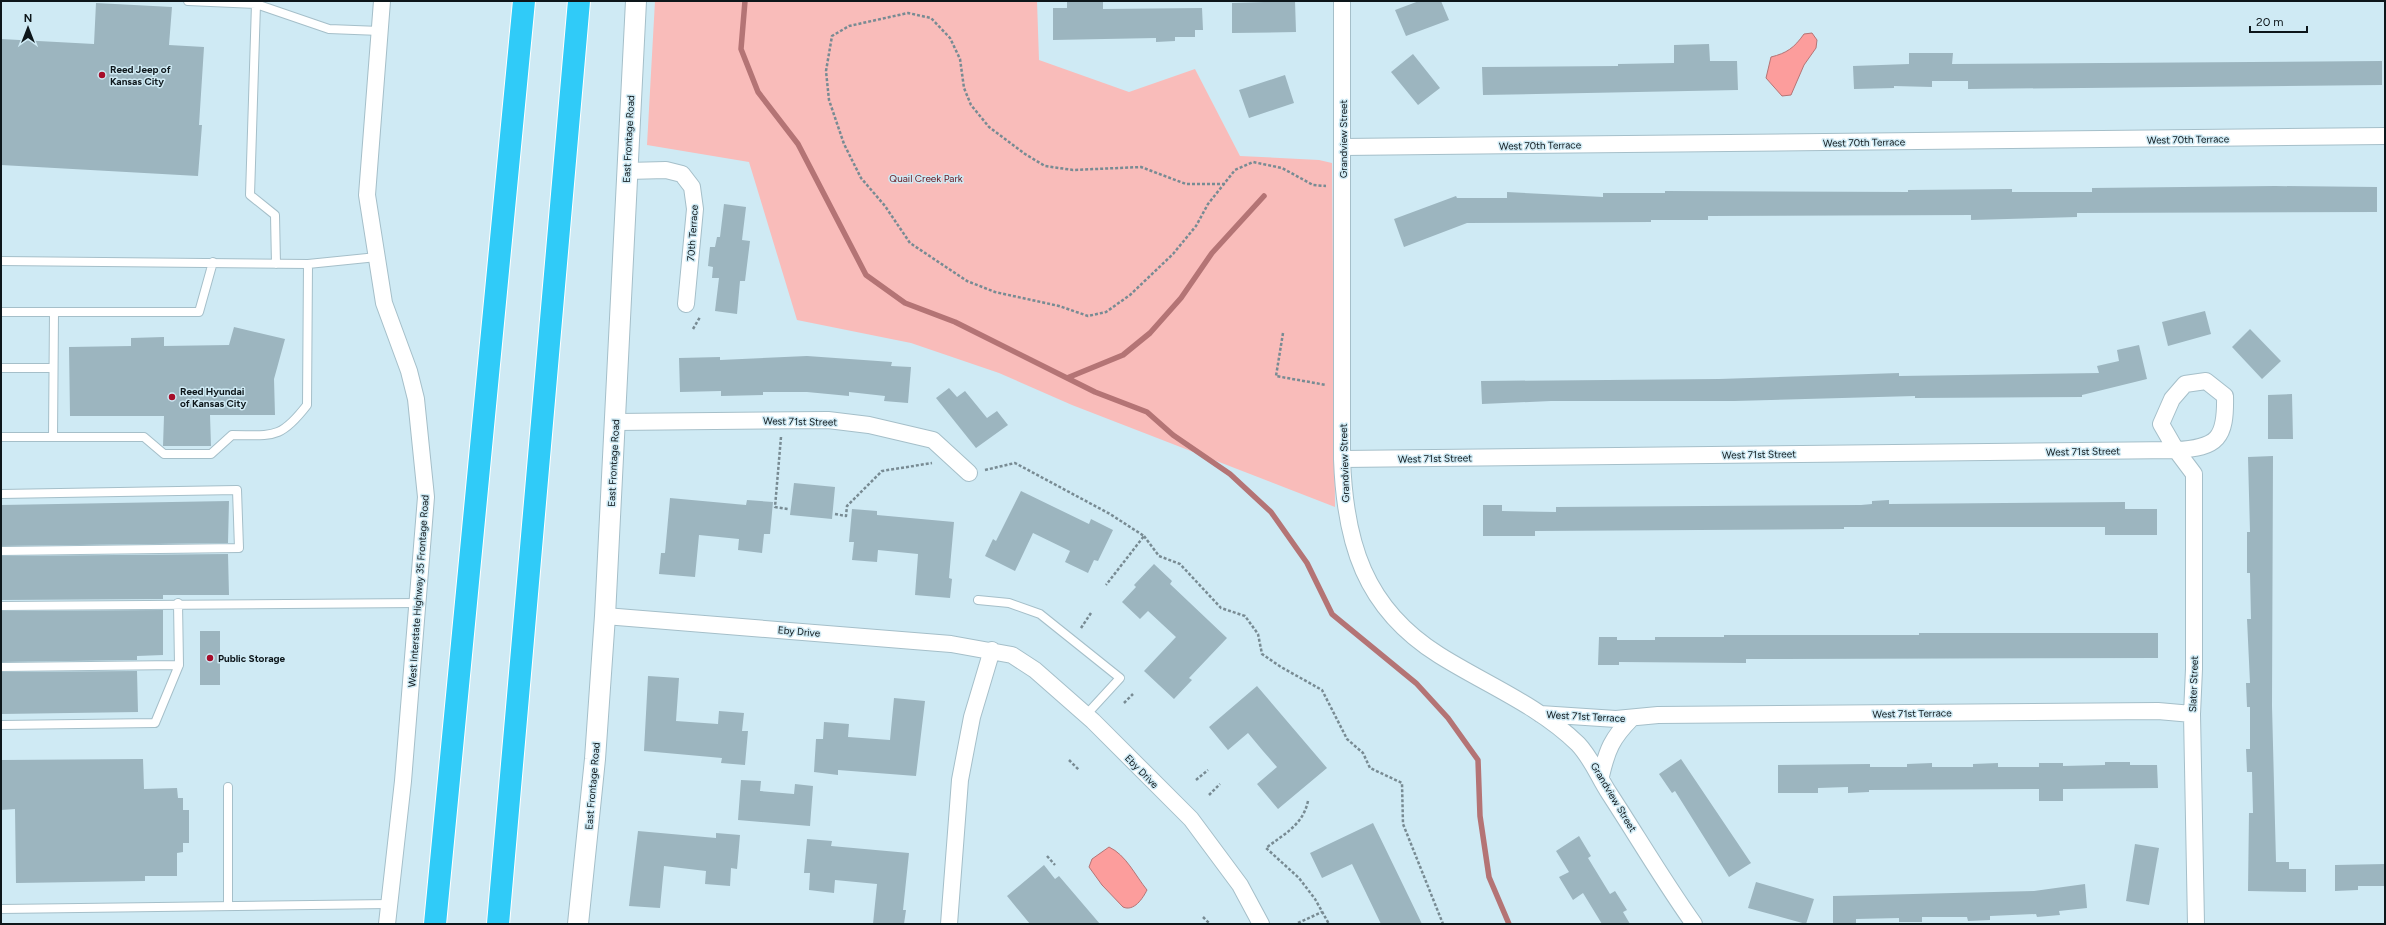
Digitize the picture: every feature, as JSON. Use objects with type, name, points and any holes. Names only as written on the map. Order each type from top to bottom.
[{"type":"highway","points":[[435,924],[524,1]]},
{"type":"highway","points":[[498,924],[579,1]]},
{"type":"street","name":"West Interstate Highway 35 Frontage Road","points":[[382,1],[367,195],[384,303],[409,371],[421,432],[426,497],[403,781],[387,924]]},
{"type":"street","name":"East Frontage Road","points":[[578,924],[595,759],[605,616],[636,1]]},
{"type":"street","name":"Grandview Street","points":[[1342,1],[1342,459],[1344,499],[1354,548],[1371,587],[1385,608],[1415,638],[1439,655],[1494,685],[1540,714],[1577,744],[1594,763],[1694,924]]},
{"type":"street","name":"West 70th Terrace","points":[[1343,147],[2385,136]]},
{"type":"street","name":"70th Terrace","points":[[627,171],[666,170],[682,174],[692,187],[694,209],[686,304]]},
{"type":"street","name":"West 71st Street","points":[[1342,459],[2176,450],[2200,449],[2217,439],[2225,419],[2224,396],[2206,381],[2185,384],[2172,399],[2161,424],[2176,450]]},
{"type":"street","name":"West 71st Street","points":[[615,422],[828,420],[908,433],[932,440],[969,473]]},
{"type":"street","name":"Slater Street","points":[[2176,450],[2194,474],[2194,669],[2192,714],[2196,924]]},
{"type":"street","name":"Eby Drive","points":[[605,616],[726,624],[992,650],[1012,655],[1035,670],[1086,714],[1191,819],[1240,885],[1261,924]]},
{"type":"street","points":[[949,924],[960,780],[972,717],[992,650]]},
{"type":"street","name":"West 71st Terrace","points":[[1540,714],[1631,719],[1658,715],[2158,711],[2192,714]]},
{"type":"street","name":"West 71st Terrace","points":[[1601,776],[1607,750],[1617,733],[1631,719]]},
{"type":"lane","points":[[188,1],[256,4],[329,29],[380,31]]},
{"type":"lane","points":[[256,4],[250,195],[275,215],[276,264]]},
{"type":"lane","points":[[1,261],[308,264],[376,257]]},
{"type":"lane","points":[[1,312],[198,312],[213,262]]},
{"type":"lane","points":[[1,437],[144,437],[164,454],[211,454],[232,435],[275,435],[293,423],[307,405],[308,264]]},
{"type":"lane","points":[[53,437],[54,312]]},
{"type":"lane","points":[[1,368],[53,368]]},
{"type":"lane","points":[[1,494],[237,490],[239,548],[1,551]]},
{"type":"lane","points":[[978,600],[1009,604],[1040,614],[1120,678],[1086,714]]},
{"type":"lane","points":[[1,606],[418,602]]},
{"type":"lane","points":[[1,725],[155,723],[179,665],[178,604]]},
{"type":"lane","points":[[1,667],[179,665]]},
{"type":"lane","points":[[228,787],[228,906]]},
{"type":"lane","points":[[1,909],[389,904]]},
{"type":"path","points":[[1225,184],[1186,184],[1141,167],[1073,170],[1045,166],[1025,154],[989,127],[971,106],[964,88],[960,59],[950,38],[931,18],[908,13],[849,26],[832,36],[826,71],[829,100],[844,144],[861,178],[885,206],[910,243],[967,281],[995,292],[1059,306],[1088,316],[1106,312],[1130,295],[1172,254],[1196,226],[1208,204],[1225,184],[1235,170],[1253,162],[1282,168],[1313,185],[1326,186]]},
{"type":"path","points":[[693,329],[700,317]]},
{"type":"path","points":[[1283,333],[1276,376],[1326,386]]},
{"type":"path","points":[[781,421],[781,453],[775,507],[788,509]]},
{"type":"path","points":[[835,514],[846,516],[847,506],[882,471],[954,460]]},
{"type":"path","points":[[969,473],[1014,463],[1110,514],[1144,536],[1159,556],[1180,564],[1221,608],[1245,616],[1258,634],[1262,654],[1281,667],[1322,690],[1347,739],[1363,753],[1370,768],[1402,783],[1403,824],[1444,924]]},
{"type":"path","points":[[1106,585],[1144,536]]},
{"type":"path","points":[[1081,628],[1091,613]]},
{"type":"path","points":[[1124,704],[1133,694]]},
{"type":"path","points":[[1069,760],[1079,770]]},
{"type":"path","points":[[1196,780],[1208,770]]},
{"type":"path","points":[[1209,795],[1220,784]]},
{"type":"path","points":[[1308,801],[1305,814],[1295,826],[1266,848],[1299,878],[1315,899],[1329,924]]},
{"type":"path","points":[[1047,856],[1055,866]]},
{"type":"path","points":[[1298,923],[1322,912]]},
{"type":"path","points":[[1203,917],[1210,924]]},
{"type":"green space","name":"Quail Creek Park","points":[[655,1],[1037,1],[1039,60],[1129,92],[1195,69],[1240,156],[1319,160],[1332,163],[1335,507],[1072,405],[999,373],[911,343],[797,320],[749,162],[647,145]]},
{"type":"shaded area","points":[[1812,33],[1817,40],[1816,48],[1804,65],[1791,95],[1782,96],[1766,78],[1771,57],[1782,54],[1790,49],[1804,34]]},
{"type":"shaded area","points":[[1109,847],[1125,860],[1147,890],[1141,900],[1131,908],[1123,907],[1102,885],[1089,867],[1092,859]]},
{"type":"building","points":[[1295,1],[1296,32],[1232,33],[1232,3]]},
{"type":"building","points":[[1419,1],[1441,1],[1449,20],[1406,36],[1395,10]]},
{"type":"building","points":[[1067,2],[1103,2],[1103,9],[1202,8],[1203,30],[1195,30],[1195,37],[1175,37],[1175,41],[1156,42],[1156,38],[1053,40],[1053,8],[1067,8]]},
{"type":"building","name":"Reed Jeep of Kansas City","points":[[96,3],[172,7],[169,45],[204,47],[199,125],[202,125],[198,176],[1,165],[1,39],[94,44]]},
{"type":"building","points":[[1709,44],[1710,61],[1737,61],[1738,90],[1483,95],[1482,67],[1618,66],[1618,64],[1674,63],[1674,45]]},
{"type":"building","points":[[1909,53],[1953,53],[1952,64],[2382,61],[2382,85],[1968,89],[1968,81],[1932,81],[1932,87],[1894,86],[1894,88],[1854,89],[1853,66],[1909,64]]},
{"type":"building","points":[[1413,54],[1440,88],[1418,105],[1391,72]]},
{"type":"building","points":[[1285,75],[1294,103],[1249,118],[1239,90]]},
{"type":"building","points":[[2275,186],[2377,187],[2377,212],[2077,213],[2077,217],[1971,220],[1971,215],[1708,216],[1708,220],[1651,220],[1651,222],[1467,223],[1404,247],[1394,219],[1456,196],[1457,198],[1507,198],[1507,192],[1603,197],[1603,193],[1665,193],[1665,191],[1908,192],[1908,190],[2012,189],[2012,192],[2092,192],[2092,188]]},
{"type":"building","points":[[724,204],[746,207],[742,240],[750,241],[745,281],[740,281],[737,314],[715,311],[719,278],[712,278],[713,267],[708,266],[710,247],[715,247],[717,237],[720,237]]},
{"type":"building","points":[[2205,311],[2211,334],[2168,346],[2162,322]]},
{"type":"building","name":"Reed Hyundai of Kansas City","points":[[234,327],[285,339],[274,379],[275,415],[210,415],[211,446],[163,446],[164,416],[70,416],[69,347],[131,346],[131,338],[164,337],[164,346],[229,345]]},
{"type":"building","points":[[2250,329],[2281,361],[2262,379],[2232,347]]},
{"type":"building","points":[[2139,345],[2147,379],[2082,395],[2082,397],[1915,398],[1915,396],[1734,401],[1551,401],[1482,404],[1481,381],[1719,379],[1899,373],[1899,376],[2099,373],[2097,366],[2119,361],[2117,350]]},
{"type":"building","points":[[807,356],[892,362],[891,366],[911,367],[908,403],[884,401],[885,396],[849,392],[849,396],[807,392],[763,392],[763,395],[721,396],[721,391],[680,392],[679,358],[720,357],[720,360]]},
{"type":"building","points":[[949,388],[957,397],[965,391],[987,418],[997,411],[1008,425],[976,448],[936,398]]},
{"type":"building","points":[[2292,394],[2293,439],[2268,439],[2268,395]]},
{"type":"building","points":[[2273,456],[2272,706],[2276,862],[2289,862],[2289,869],[2306,869],[2306,892],[2248,891],[2249,813],[2253,813],[2252,772],[2247,772],[2246,749],[2250,749],[2250,707],[2247,707],[2246,683],[2250,683],[2247,619],[2251,619],[2250,573],[2247,573],[2247,532],[2250,532],[2248,457]]},
{"type":"building","points":[[794,483],[835,487],[832,519],[790,515]]},
{"type":"building","points":[[1021,491],[1089,524],[1091,519],[1113,530],[1098,561],[1094,560],[1088,573],[1065,562],[1070,551],[1033,533],[1015,571],[985,556],[993,539],[996,541]]},
{"type":"building","points":[[670,498],[746,505],[747,500],[773,502],[770,534],[764,534],[762,553],[738,550],[739,539],[699,535],[695,577],[659,574],[661,553],[665,553]]},
{"type":"building","points":[[1889,500],[1889,504],[2125,502],[2125,509],[2157,509],[2157,535],[2105,535],[2105,527],[1844,527],[1844,529],[1535,531],[1535,536],[1483,536],[1483,505],[1502,505],[1502,511],[1556,512],[1556,507],[1861,505],[1872,504],[1872,501]]},
{"type":"building","points":[[229,501],[228,543],[1,546],[1,505]]},
{"type":"building","points":[[852,509],[877,511],[877,515],[954,522],[949,578],[952,579],[950,598],[915,595],[918,554],[878,550],[877,562],[852,560],[854,542],[849,542]]},
{"type":"building","points":[[228,554],[229,595],[163,595],[163,599],[1,600],[1,556]]},
{"type":"building","points":[[1154,564],[1172,581],[1170,584],[1227,638],[1189,678],[1192,680],[1174,699],[1144,671],[1176,637],[1148,611],[1140,619],[1122,602],[1136,587],[1134,585]]},
{"type":"building","points":[[163,610],[163,655],[137,656],[137,660],[1,662],[1,611]]},
{"type":"building","name":"Public Storage","points":[[200,631],[220,631],[220,685],[200,685]]},
{"type":"building","points":[[1919,633],[2158,633],[2158,658],[1746,659],[1746,663],[1619,662],[1619,665],[1598,665],[1599,637],[1617,637],[1617,640],[1655,640],[1655,637],[1724,637],[1724,635],[1919,635]]},
{"type":"building","points":[[137,671],[138,712],[1,714],[1,672]]},
{"type":"building","points":[[648,676],[679,678],[676,721],[718,724],[719,711],[744,713],[742,731],[748,731],[745,765],[721,763],[722,758],[644,751]]},
{"type":"building","points":[[1257,686],[1327,768],[1278,809],[1257,784],[1277,767],[1248,733],[1228,750],[1209,727]]},
{"type":"building","points":[[894,698],[925,701],[916,776],[838,770],[838,775],[814,772],[816,739],[823,739],[824,722],[849,724],[848,737],[890,740]]},
{"type":"building","points":[[143,759],[144,789],[177,788],[178,798],[183,798],[183,810],[189,810],[189,843],[183,843],[183,852],[177,853],[177,876],[145,876],[145,881],[16,883],[15,809],[1,810],[1,760]]},
{"type":"building","points":[[1681,759],[1751,863],[1729,877],[1675,791],[1672,793],[1659,774]]},
{"type":"building","points":[[2105,762],[2130,762],[2130,765],[2157,765],[2158,788],[2063,789],[2063,801],[2039,801],[2039,789],[1869,790],[1869,792],[1848,793],[1848,787],[1818,788],[1818,793],[1778,793],[1778,765],[1870,764],[1870,767],[1907,767],[1907,764],[1932,763],[1932,767],[1973,767],[1973,764],[1998,763],[1998,767],[2039,767],[2039,763],[2063,763],[2063,766],[2105,765]]},
{"type":"building","points":[[741,780],[761,781],[760,791],[794,794],[795,784],[813,786],[810,826],[738,820]]},
{"type":"building","points":[[1373,823],[1422,924],[1381,924],[1352,864],[1322,878],[1310,853]]},
{"type":"building","points":[[638,831],[716,838],[716,833],[740,835],[737,869],[731,868],[730,886],[705,884],[706,871],[664,866],[660,908],[629,906]]},
{"type":"building","points":[[1579,836],[1591,856],[1588,858],[1610,894],[1615,891],[1627,910],[1623,912],[1630,924],[1602,924],[1583,893],[1573,900],[1559,877],[1569,872],[1556,851]]},
{"type":"building","points":[[807,839],[832,841],[831,846],[909,853],[903,910],[906,910],[904,924],[873,924],[877,884],[835,880],[834,893],[809,890],[810,873],[804,873]]},
{"type":"building","points":[[2135,844],[2159,848],[2149,905],[2126,901]]},
{"type":"building","points":[[2385,864],[2385,886],[2358,886],[2358,890],[2335,891],[2335,865]]},
{"type":"building","points":[[1044,865],[1055,879],[1059,876],[1100,924],[1030,924],[1007,896]]},
{"type":"building","points":[[1756,882],[1814,899],[1806,924],[1748,908]]},
{"type":"building","points":[[2085,884],[2087,908],[2059,911],[2060,915],[2037,917],[2036,914],[1990,916],[1990,920],[1968,921],[1967,917],[1922,917],[1922,922],[1899,922],[1899,918],[1856,919],[1856,923],[1833,923],[1833,896],[2034,891]]},
{"type":"waterway","points":[[745,1],[741,49],[758,92],[798,144],[866,275],[905,303],[955,322],[1095,392],[1147,412],[1173,435],[1230,474],[1271,512],[1307,563],[1332,614],[1416,683],[1448,718],[1478,760],[1480,816],[1489,877],[1509,924]]},
{"type":"waterway","points":[[1067,378],[1123,355],[1150,333],[1181,298],[1212,253],[1264,196]]},
{"type":"place","name":"Reed Jeep of Kansas City","points":[[102,75]]},
{"type":"place","name":"Reed Hyundai of Kansas City","points":[[172,397]]},
{"type":"place","name":"Public Storage","points":[[210,658]]}]
